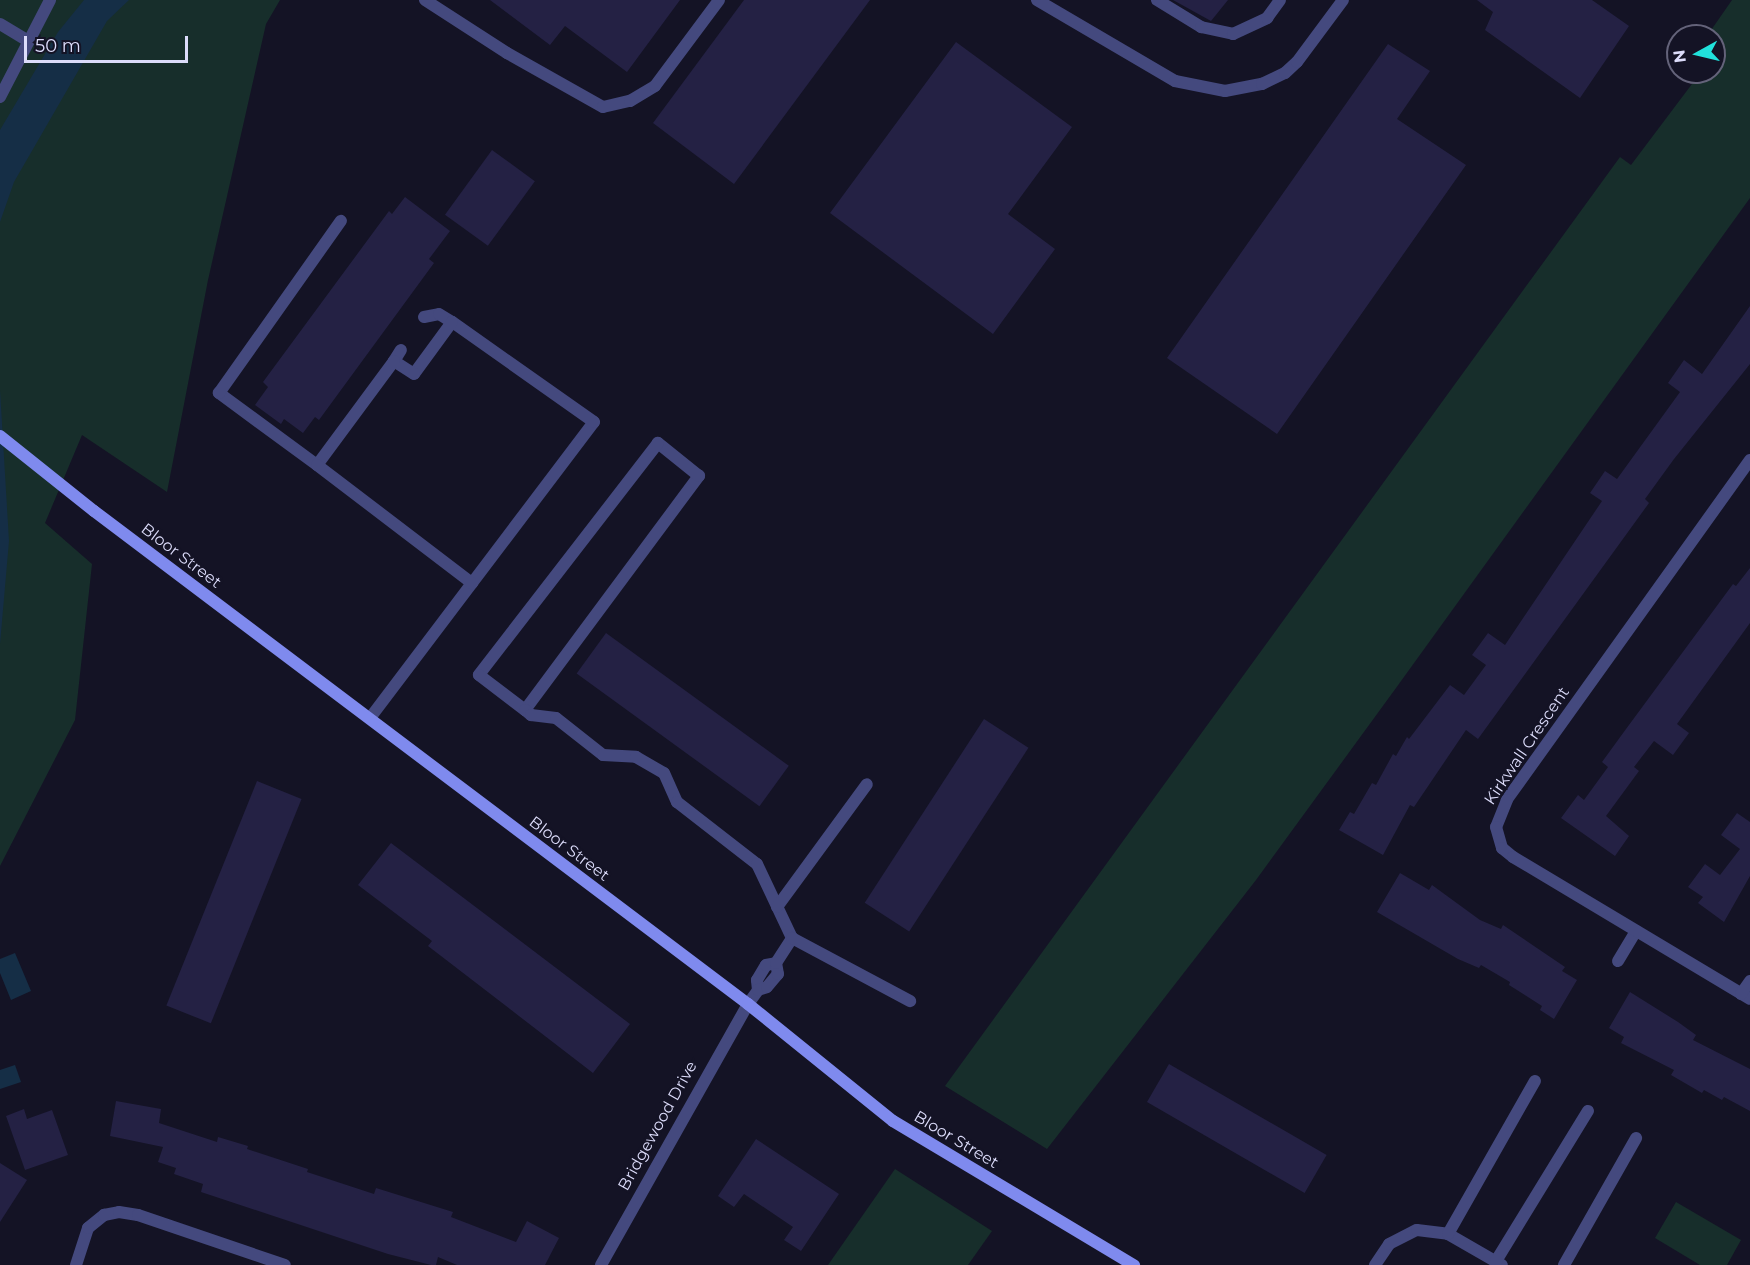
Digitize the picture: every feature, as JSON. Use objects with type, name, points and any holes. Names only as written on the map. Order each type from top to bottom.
[{"type":"main road","name":"Bloor Street","points":[[0,436],[94,511],[748,1004],[893,1121],[1134,1265]]},
{"type":"street","points":[[0,97],[50,0]]},
{"type":"street","points":[[425,0],[507,53],[603,107],[630,101],[655,86],[719,0]]},
{"type":"street","points":[[1037,0],[1164,75],[1200,89],[1250,88],[1279,76],[1298,62],[1343,0]]},
{"type":"street","points":[[1157,0],[1201,27],[1233,34],[1267,18],[1280,0]]},
{"type":"street","points":[[0,24],[28,41]]},
{"type":"street","points":[[341,221],[219,393],[472,583]]},
{"type":"street","points":[[370,718],[594,422],[452,322],[439,314],[424,316]]},
{"type":"street","points":[[394,361],[414,374],[452,322]]},
{"type":"street","points":[[317,465],[401,350]]},
{"type":"street","points":[[525,710],[699,476],[658,443],[479,675],[531,715],[556,718],[603,755],[636,757],[664,773],[677,802],[757,864],[792,938],[910,1001]]},
{"type":"street","name":"Kirkwall Crescent","points":[[1745,996],[1507,853],[1496,835],[1496,820],[1507,800],[1750,460]]},
{"type":"street","points":[[777,907],[867,784]]},
{"type":"street","points":[[1618,961],[1636,931]]},
{"type":"street","name":"Bridgewood Drive","points":[[601,1265],[748,1004],[758,990],[766,987],[778,974],[776,963],[792,938]]},
{"type":"street","points":[[1745,996],[1750,981]]},
{"type":"street","points":[[1448,1234],[1535,1081]]},
{"type":"street","points":[[1375,1265],[1389,1244],[1417,1230],[1448,1234],[1499,1263],[1588,1111]]},
{"type":"street","points":[[1564,1265],[1636,1138]]},
{"type":"street","points":[[76,1265],[88,1228],[104,1215],[118,1212],[138,1215],[285,1265]]},
{"type":"green space","points":[[0,0],[280,0],[266,24],[208,280],[167,492],[82,435],[45,523],[92,564],[75,720],[0,866]]},
{"type":"green space","points":[[1732,0],[1750,0],[1750,198],[1396,688],[1256,880],[1047,1149],[945,1086],[1620,157],[1631,165],[1692,84],[1726,84],[1726,24],[1715,24]]},
{"type":"green space","points":[[895,1169],[992,1231],[968,1265],[828,1265]]},
{"type":"green space","points":[[1676,1202],[1741,1240],[1727,1265],[1700,1265],[1655,1238]]},
{"type":"water","points":[[84,0],[129,0],[107,21],[14,182],[0,222],[0,130],[58,32]]},
{"type":"water","points":[[0,390],[9,541],[0,644]]},
{"type":"water","points":[[15,953],[31,991],[11,1000],[0,973],[0,959]]},
{"type":"water","points":[[15,1065],[21,1082],[0,1089],[0,1070]]},
{"type":"building","points":[[490,0],[680,0],[627,72],[565,26],[550,45]]},
{"type":"building","points":[[744,0],[870,0],[734,184],[653,123]]},
{"type":"building","points":[[1173,0],[1228,0],[1211,21]]},
{"type":"building","points":[[1477,0],[1592,0],[1629,26],[1580,98],[1485,30],[1493,12]]},
{"type":"building","points":[[956,42],[1072,127],[1008,214],[1055,249],[993,334],[830,213]]},
{"type":"building","points":[[1388,44],[1430,71],[1397,119],[1466,165],[1277,434],[1167,358]]},
{"type":"building","points":[[492,150],[535,181],[488,246],[445,215]]},
{"type":"building","points":[[405,197],[450,231],[429,259],[434,263],[319,420],[315,417],[303,433],[284,419],[281,424],[255,405],[268,387],[263,382],[389,211],[392,214]]},
{"type":"building","points":[[1750,306],[1750,364],[1674,459],[1645,499],[1649,503],[1478,739],[1466,730],[1414,807],[1410,805],[1383,855],[1339,830],[1350,812],[1354,814],[1372,783],[1376,785],[1393,754],[1396,756],[1407,737],[1409,739],[1450,685],[1464,695],[1486,665],[1472,655],[1488,633],[1505,645],[1602,501],[1590,493],[1605,471],[1617,479],[1680,392],[1668,383],[1684,360],[1702,374]]},
{"type":"building","points":[[1750,568],[1750,623],[1677,724],[1689,733],[1673,755],[1654,741],[1634,767],[1639,771],[1606,816],[1629,836],[1615,856],[1561,818],[1578,795],[1584,800],[1608,767],[1602,762],[1733,584],[1736,586]]},
{"type":"building","points":[[606,633],[789,766],[759,806],[577,673]]},
{"type":"building","points":[[984,719],[1028,748],[909,932],[865,903]]},
{"type":"building","points":[[257,781],[302,799],[211,1023],[166,1005]]},
{"type":"building","points":[[1737,813],[1750,822],[1750,876],[1724,922],[1698,903],[1703,897],[1688,887],[1705,864],[1720,875],[1740,849],[1721,835]]},
{"type":"building","points":[[391,843],[630,1024],[593,1073],[428,946],[432,941],[358,885]]},
{"type":"building","points":[[1400,873],[1429,890],[1432,885],[1480,920],[1501,929],[1503,925],[1565,967],[1562,971],[1577,980],[1554,1019],[1540,1010],[1542,1006],[1509,985],[1510,982],[1481,965],[1479,968],[1458,959],[1377,912]]},
{"type":"building","points":[[1630,992],[1696,1035],[1693,1040],[1750,1069],[1750,1111],[1724,1097],[1722,1100],[1704,1090],[1702,1093],[1671,1075],[1674,1070],[1621,1043],[1624,1037],[1609,1028]]},
{"type":"building","points":[[1169,1064],[1327,1155],[1305,1193],[1147,1102]]},
{"type":"building","points":[[116,1101],[161,1109],[159,1123],[217,1142],[218,1137],[248,1146],[247,1149],[308,1169],[307,1172],[374,1194],[376,1188],[453,1212],[451,1217],[516,1242],[527,1221],[559,1238],[545,1265],[457,1265],[438,1257],[436,1265],[431,1265],[388,1254],[201,1192],[203,1184],[174,1174],[176,1168],[158,1162],[163,1147],[110,1136]]},
{"type":"building","points":[[24,1109],[27,1119],[52,1110],[68,1155],[25,1170],[6,1116]]},
{"type":"building","points":[[756,1139],[839,1194],[801,1251],[784,1240],[793,1227],[744,1194],[734,1207],[718,1196]]},
{"type":"building","points":[[0,1163],[27,1180],[0,1222]]}]
